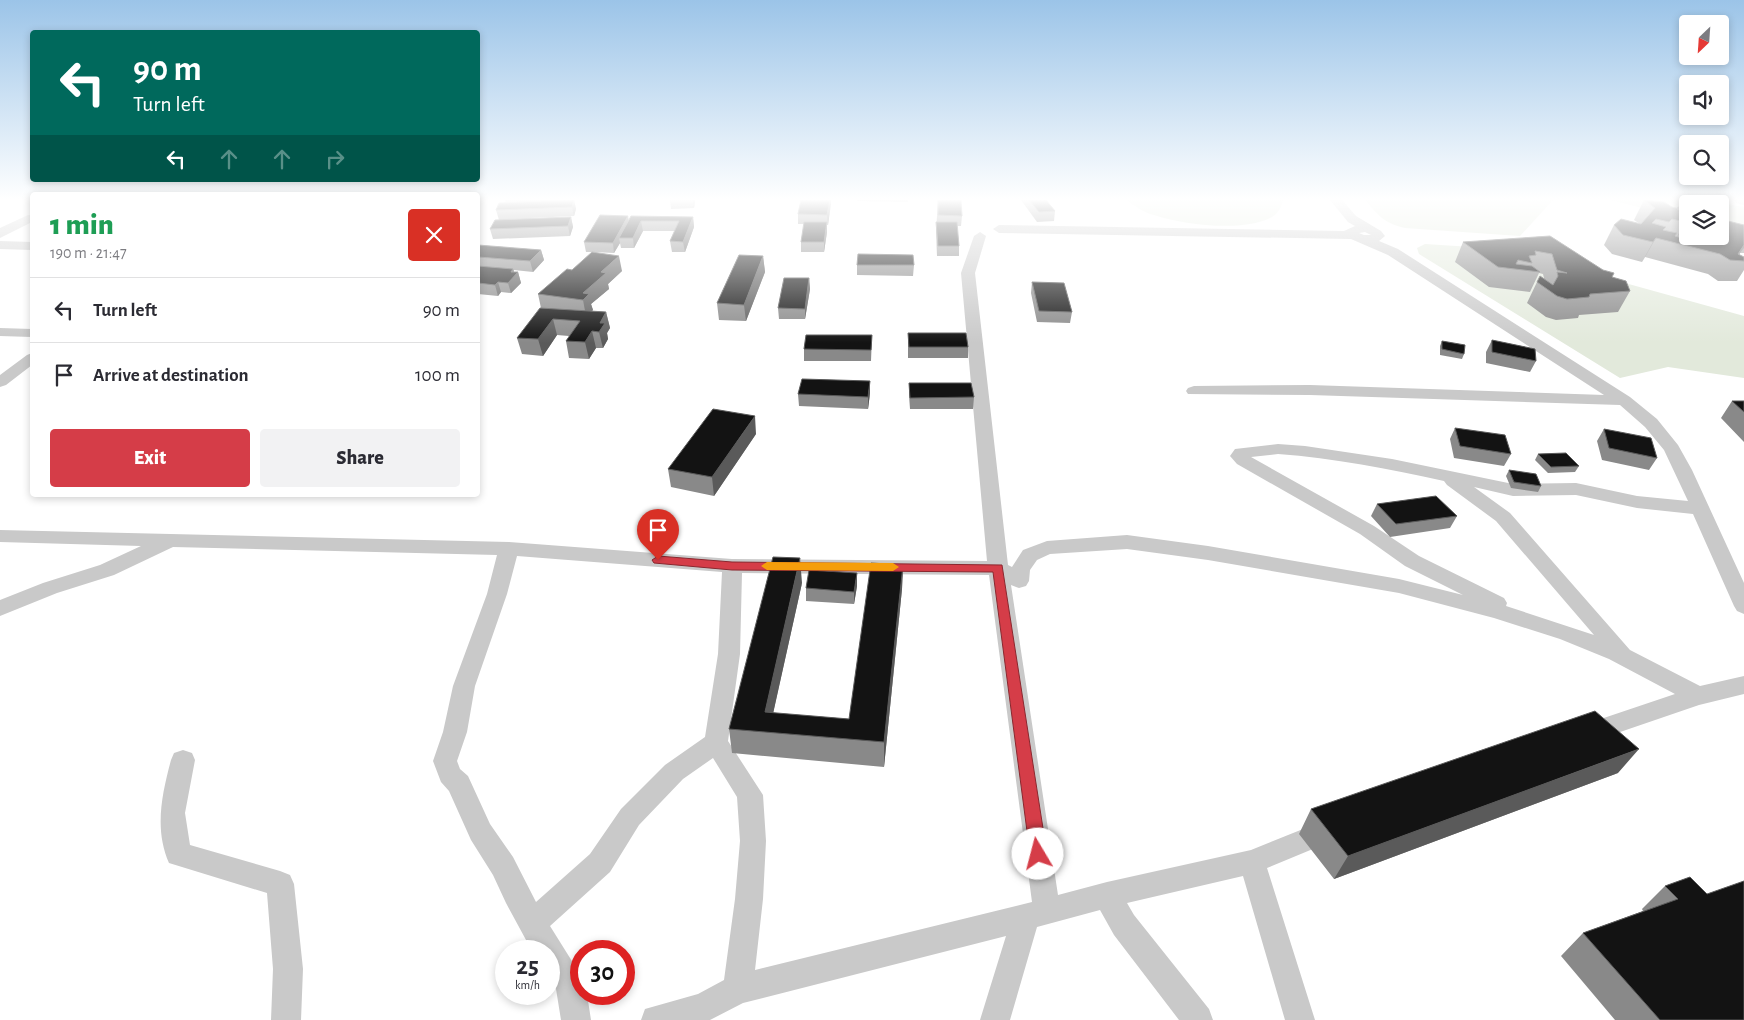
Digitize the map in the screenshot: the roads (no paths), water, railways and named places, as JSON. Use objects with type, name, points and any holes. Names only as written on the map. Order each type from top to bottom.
[{"type":"street","points":[[977,248],[973,253],[968,273],[998,568],[1037,914],[995,1020]]},
{"type":"street","points":[[1387,248],[1624,400],[1651,423],[1672,449],[1744,606]]},
{"type":"street","points":[[0,332],[30,333]]},
{"type":"street","points":[[0,382],[30,360]]},
{"type":"street","points":[[1194,391],[1310,390],[1624,400]]},
{"type":"street","points":[[1698,508],[1630,501],[1576,489],[1513,490],[1392,464],[1305,451],[1278,449],[1241,453],[1239,456],[1311,500],[1389,543],[1412,561],[1476,593],[1626,658],[1698,696]]},
{"type":"street","points":[[1448,477],[1504,516],[1600,631],[1626,658]]},
{"type":"street","points":[[0,536],[509,549],[732,566],[998,568],[1019,581],[1020,570],[1030,554],[1047,548],[1127,542],[1208,553],[1399,586],[1497,611],[1572,635]]},
{"type":"street","points":[[0,550],[27,536]]},
{"type":"street","points":[[0,608],[50,588],[107,570],[173,540]]},
{"type":"street","points":[[509,549],[497,594],[464,686],[455,732],[445,761],[450,775],[458,784],[480,832],[503,866],[541,940]]},
{"type":"street","points":[[532,924],[600,863],[630,817],[674,772],[716,742],[726,691],[733,616],[732,566]]},
{"type":"street","points":[[1565,741],[1698,696],[1744,685]]},
{"type":"street","points":[[716,742],[750,795],[753,841],[738,989]]},
{"type":"street","points":[[183,760],[176,784],[172,813],[178,854],[280,884],[287,943],[288,996],[286,1020]]},
{"type":"street","points":[[656,1020],[703,1008],[738,989],[1107,895],[1252,862],[1352,821]]},
{"type":"street","points":[[1252,862],[1300,1020]]},
{"type":"street","points":[[1107,895],[1124,925],[1198,1020]]},
{"type":"street","points":[[560,969],[570,984],[576,1020]]}]
